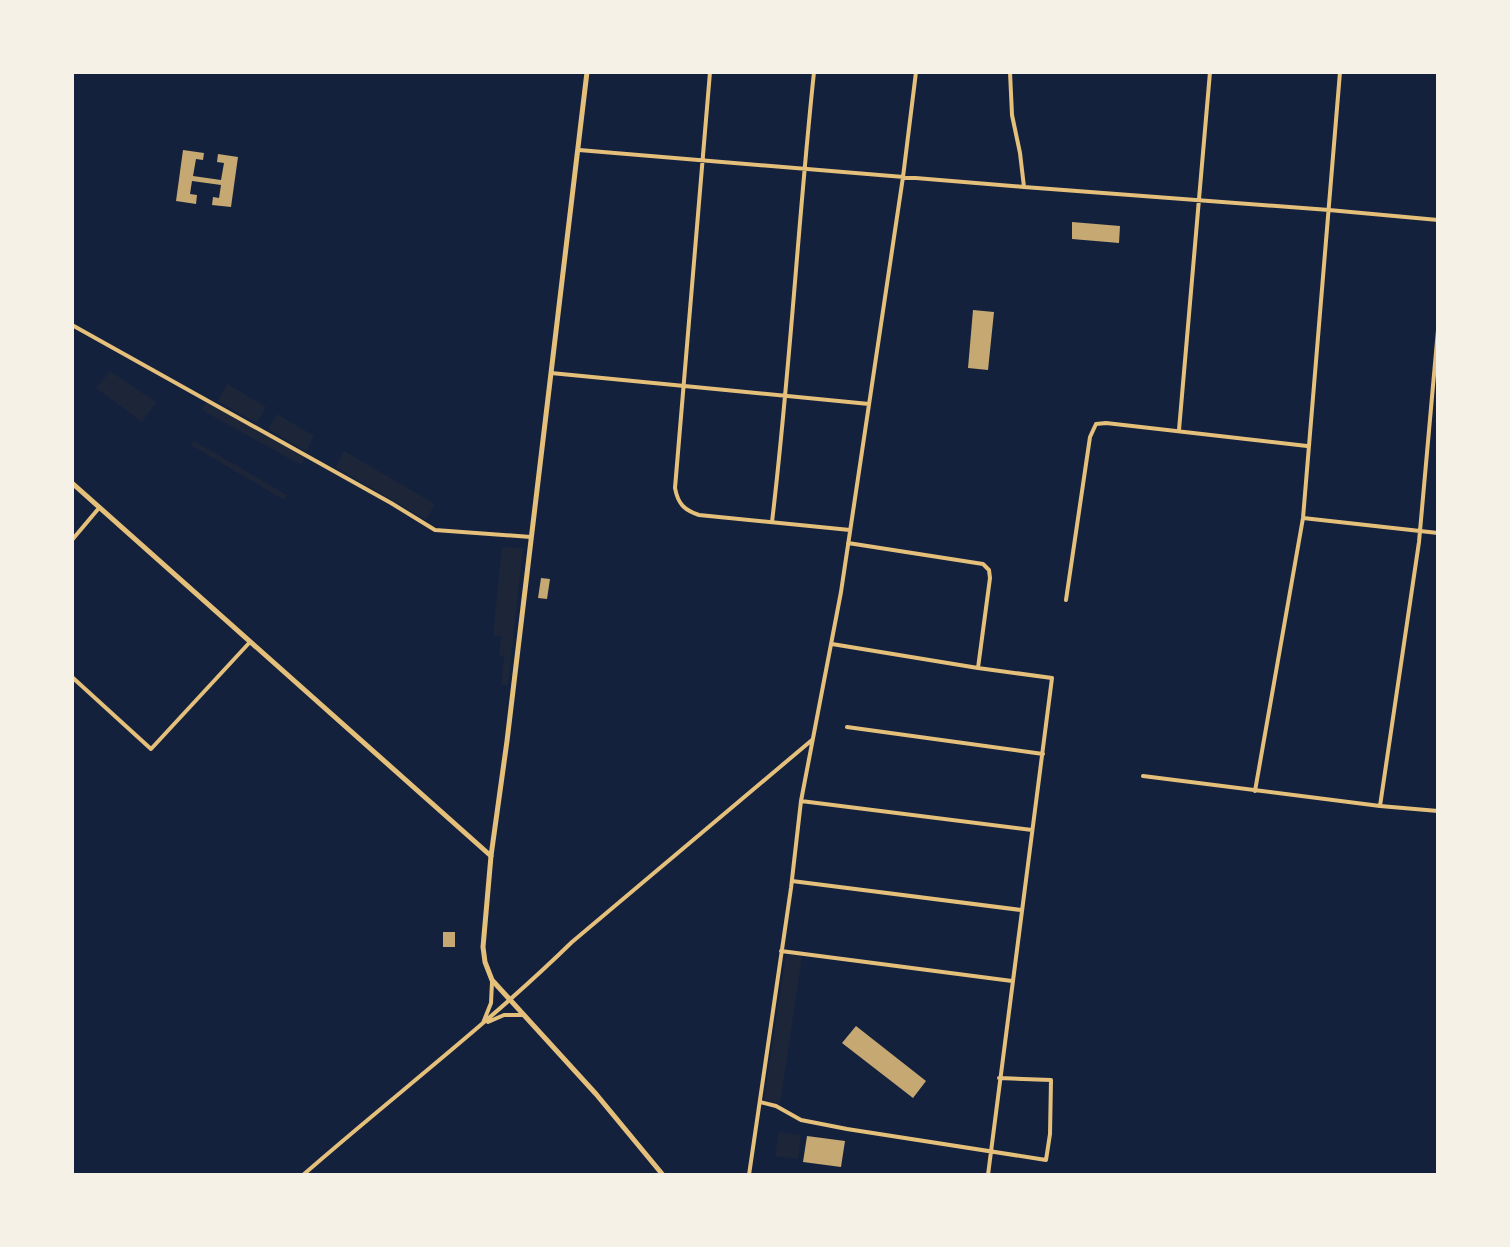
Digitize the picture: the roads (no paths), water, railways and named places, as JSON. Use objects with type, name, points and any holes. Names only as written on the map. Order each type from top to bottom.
[{"type":"main road","points":[[587,72],[491,856],[483,947],[492,980],[596,1094],[663,1175]]},
{"type":"main road","points":[[72,483],[491,856]]},
{"type":"street","points":[[710,72],[675,488],[677,499],[685,510],[699,515],[850,530]]},
{"type":"street","points":[[772,522],[814,72]]},
{"type":"street","points":[[749,1175],[801,801],[848,543],[916,72]]},
{"type":"street","points":[[1010,72],[1012,115],[1024,187]]},
{"type":"street","points":[[1179,430],[1210,72]]},
{"type":"street","points":[[1255,791],[1303,518],[1340,72]]},
{"type":"street","points":[[579,150],[1438,220]]},
{"type":"street","points":[[72,325],[435,530],[532,537]]},
{"type":"street","points":[[1380,806],[1420,531],[1438,330]]},
{"type":"street","points":[[551,373],[869,404]]},
{"type":"street","points":[[1066,600],[1090,437],[1096,424],[1179,430],[1307,446]]},
{"type":"street","points":[[72,540],[99,508]]},
{"type":"street","points":[[1303,518],[1438,533]]},
{"type":"street","points":[[848,543],[983,564],[989,570],[978,668]]},
{"type":"street","points":[[72,677],[151,749],[250,642]]},
{"type":"street","points":[[832,644],[1052,678],[988,1175]]},
{"type":"street","points":[[847,727],[1043,754]]},
{"type":"street","points":[[303,1175],[813,739]]},
{"type":"street","points":[[1143,776],[1438,811]]},
{"type":"street","points":[[801,801],[1032,830]]},
{"type":"street","points":[[792,881],[1021,910]]},
{"type":"street","points":[[781,951],[1012,981]]},
{"type":"street","points":[[482,1025],[491,1003],[492,980]]},
{"type":"street","points":[[482,1025],[504,1015],[524,1015]]},
{"type":"street","points":[[760,1102],[776,1106],[801,1120],[1046,1160],[1051,1080],[999,1078]]}]
